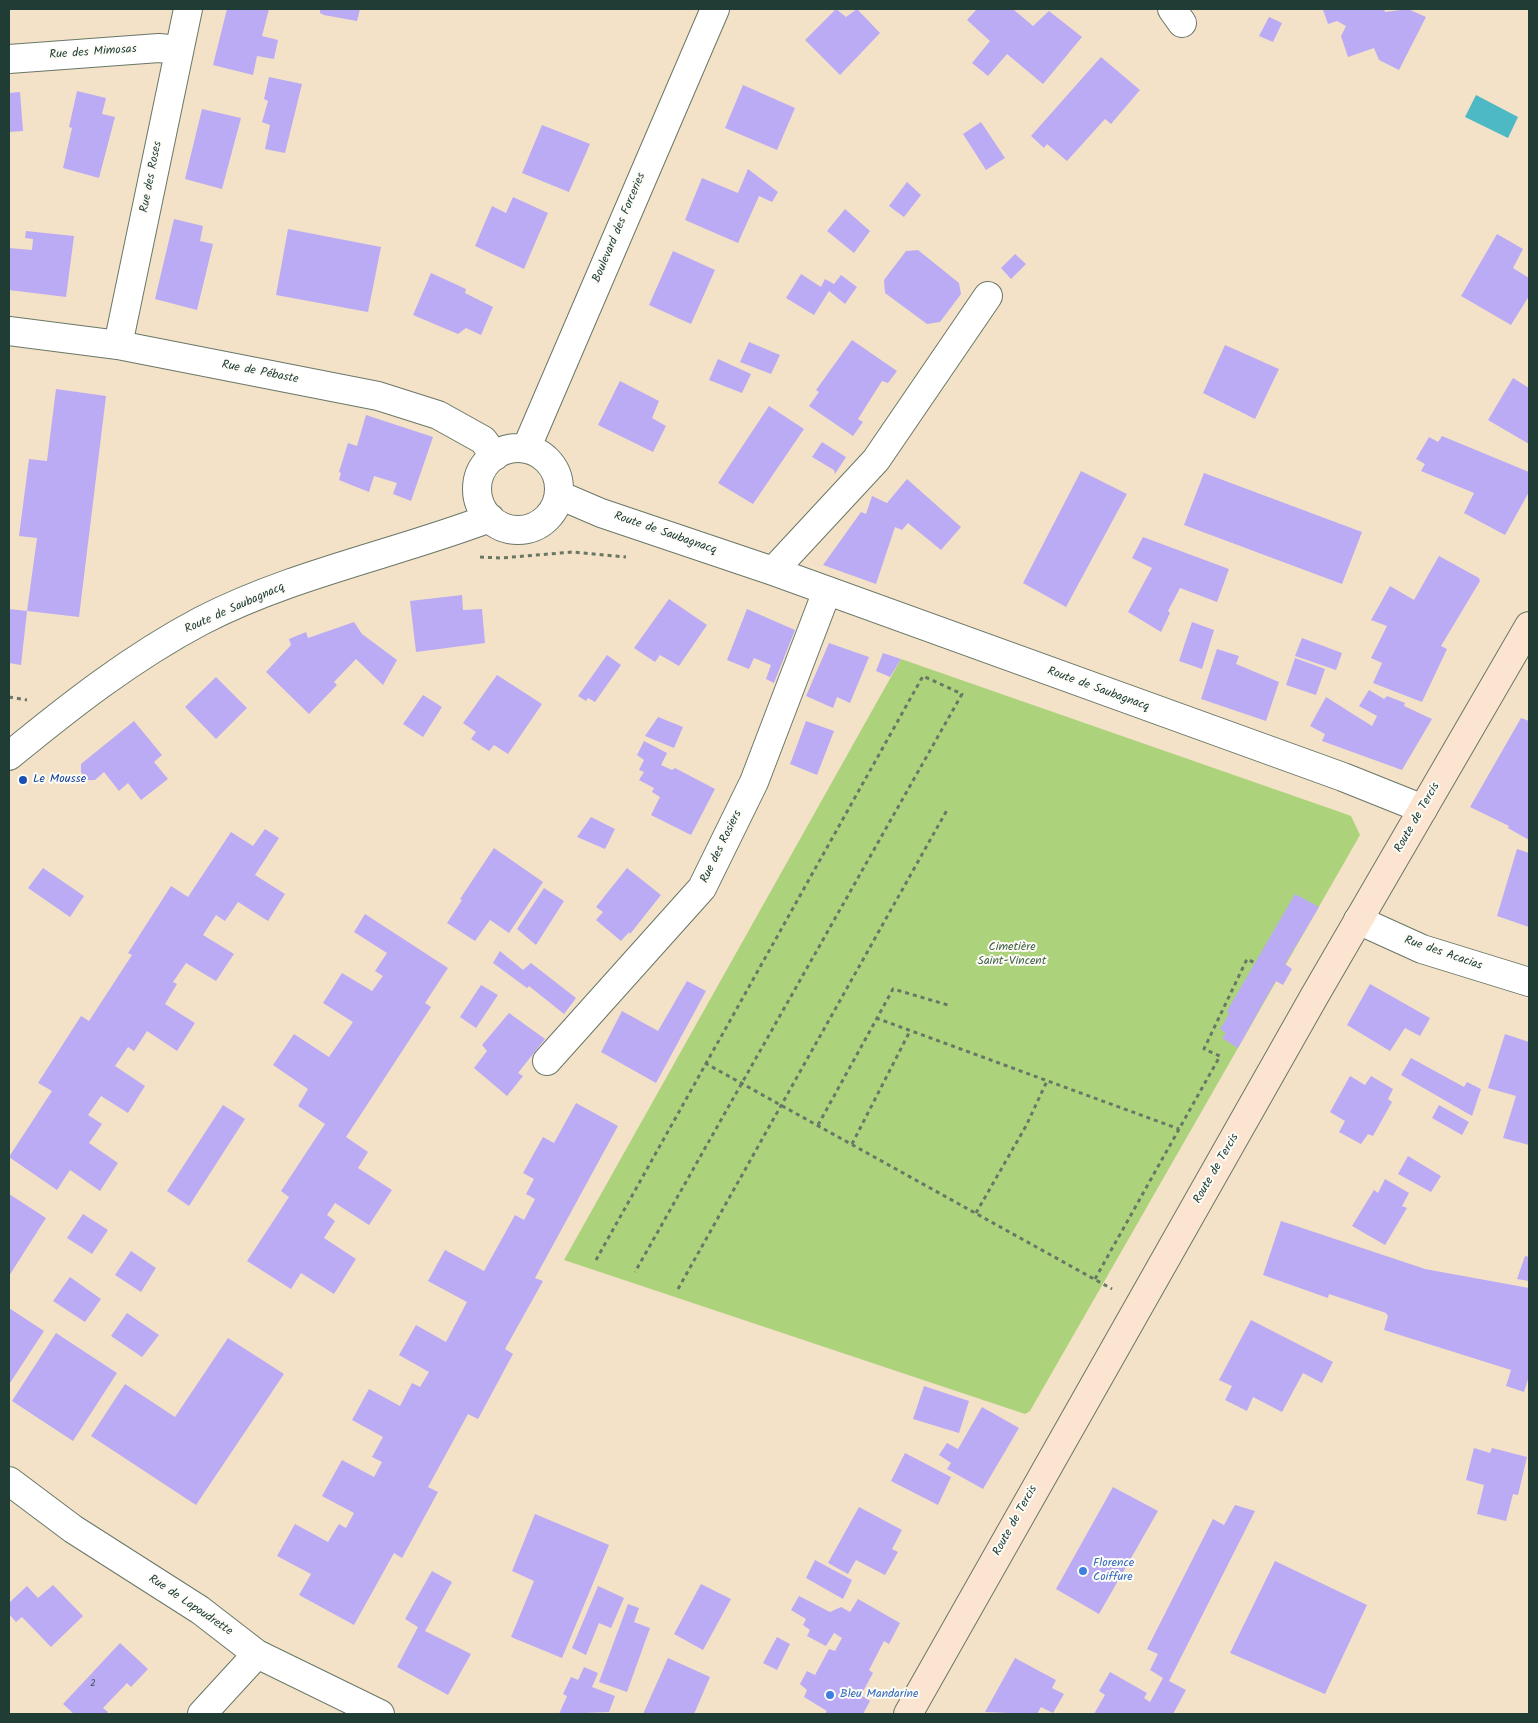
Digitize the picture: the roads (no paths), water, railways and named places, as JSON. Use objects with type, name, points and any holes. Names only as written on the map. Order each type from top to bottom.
[{"type":"main road","name":"Route de Tercis","points":[[908,1714],[1358,920],[1529,626]]},
{"type":"street","name":"Rue des Roses","points":[[118,345],[188,9]]},
{"type":"street","name":"Boulevard des Forceries","points":[[526,449],[715,9]]},
{"type":"street","name":"Rue des Mimosas","points":[[9,59],[160,48],[178,50]]},
{"type":"street","points":[[773,571],[876,460],[988,296]]},
{"type":"street","name":"Rue de Pébaste","points":[[9,330],[118,345],[378,396],[438,415],[483,440],[495,456]]},
{"type":"street","points":[[526,449],[543,456],[553,467],[559,481],[559,495],[554,508],[546,519],[534,526],[521,530],[508,528],[490,518],[479,499],[477,484],[482,471],[502,451],[526,449]]},
{"type":"street","name":"Route de Saubagnacq","points":[[559,495],[601,513],[773,571],[1343,777],[1423,809]]},
{"type":"street","name":"Route de Saubagnacq","points":[[9,756],[140,655],[202,620],[262,594],[490,518]]},
{"type":"street","name":"Rue des Rosiers","points":[[547,1061],[702,888],[754,782],[827,591]]},
{"type":"street","name":"Rue des Acacias","points":[[1358,920],[1422,949],[1529,982]]},
{"type":"street","name":"Rue de Lapoudrette","points":[[9,1482],[73,1529],[200,1610],[257,1654],[380,1714]]},
{"type":"street","points":[[202,1714],[257,1654]]},
{"type":"water","points":[[1476,95],[1518,117],[1508,138],[1465,117]]},
{"type":"place","name":"Le Mousse","points":[[23,780]]},
{"type":"place","name":"Florence Coiffure","points":[[1083,1571]]},
{"type":"place","name":"Bleu Mandarine","points":[[830,1695]]},
{"type":"park label","name":"Cimetière Saint-Vincent","points":[[1012,955]]}]
